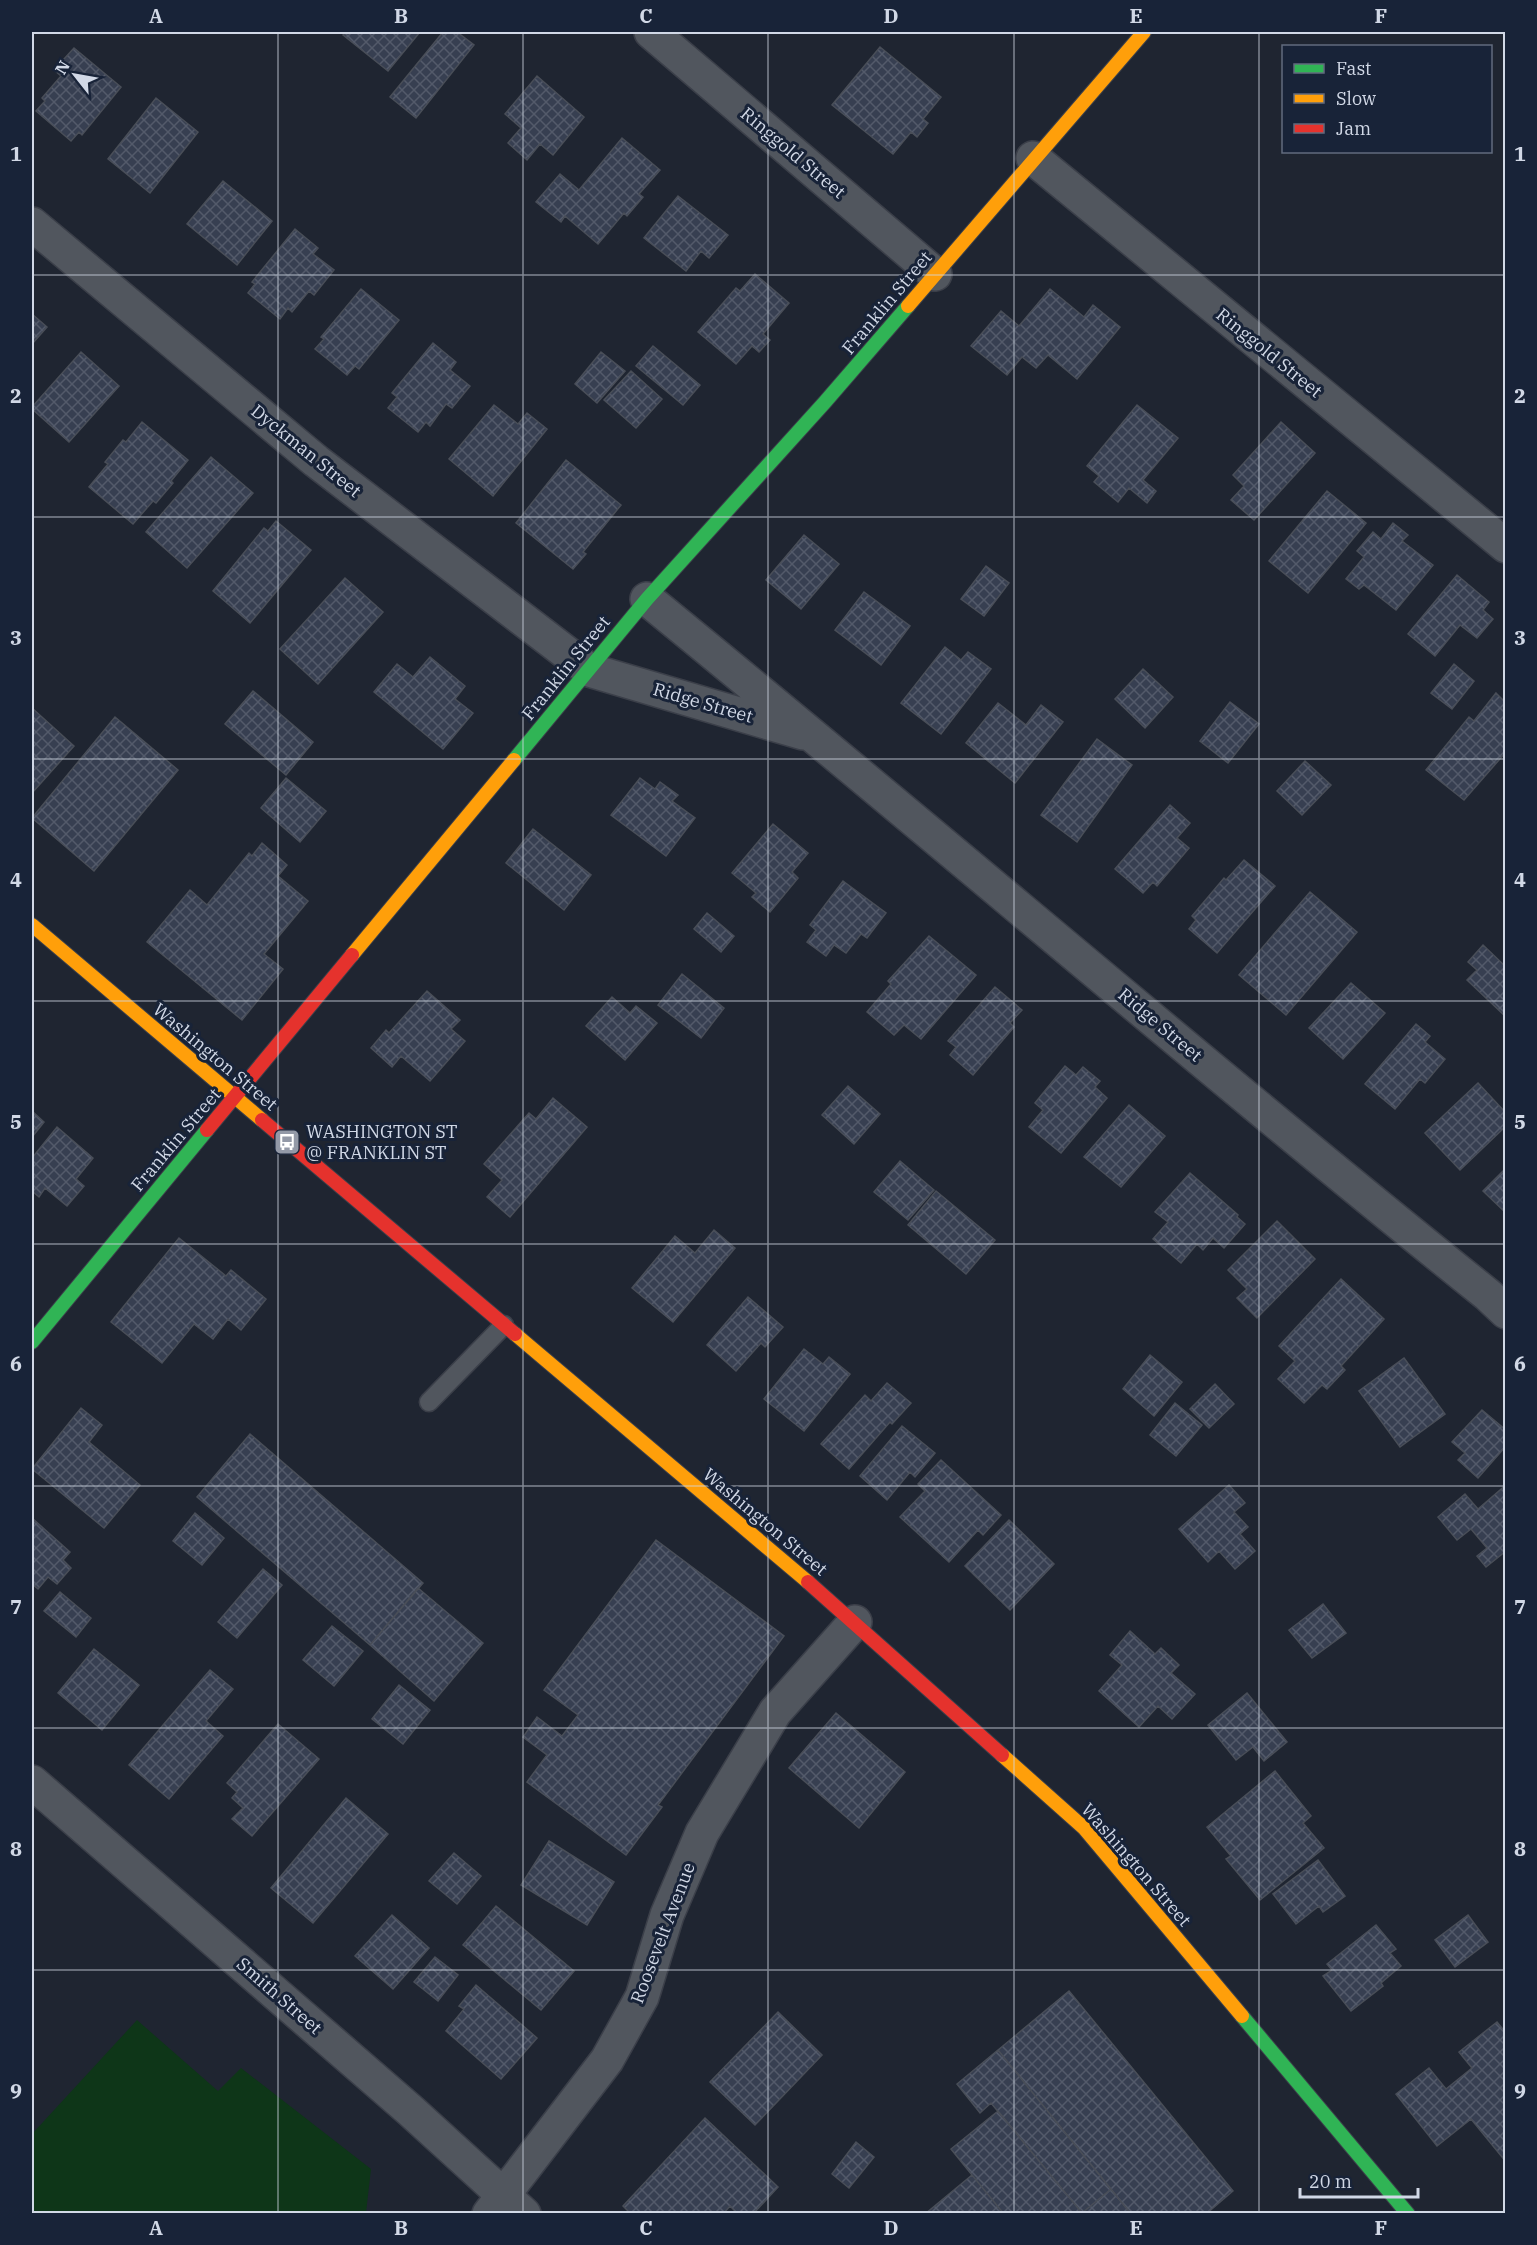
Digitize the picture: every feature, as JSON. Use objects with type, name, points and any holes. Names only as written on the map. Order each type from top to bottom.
[{"type":"street","name":"Ringgold Street","points":[[651,32],[935,274]]},
{"type":"street","name":"Franklin Street","points":[[32,1342],[647,599],[825,402],[1144,32]]},
{"type":"street","name":"Ringgold Street","points":[[1033,158],[1506,546]]},
{"type":"street","name":"Dyckman Street","points":[[32,224],[316,461],[589,670]]},
{"type":"street","name":"Ridge Street","points":[[647,599],[817,737],[1332,1170],[1506,1312]]},
{"type":"street","name":"Ridge Street","points":[[589,670],[817,737]]},
{"type":"street","name":"Washington Street","points":[[32,925],[855,1622],[1084,1828],[1408,2214]]},
{"type":"street","name":"Roosevelt Avenue","points":[[506,2207],[607,2060],[642,1997],[667,1915],[702,1833],[775,1712],[855,1622]]},
{"type":"street","name":"Smith Street","points":[[32,1782],[411,2111],[506,2207]]},
{"type":"lane","points":[[429,1402],[504,1325]]},
{"type":"green space","points":[[137,2020],[218,2091],[241,2068],[371,2169],[366,2213],[32,2213],[32,2134]]},
{"type":"building","points":[[346,32],[420,32],[388,71],[343,35]]},
{"type":"building","points":[[443,32],[457,32],[474,45],[416,118],[390,97]]},
{"type":"building","points":[[880,47],[941,97],[923,119],[928,123],[917,137],[911,132],[893,154],[832,105]]},
{"type":"building","points":[[74,48],[121,87],[82,135],[79,132],[71,141],[36,111],[45,101],[42,98],[61,76],[54,70]]},
{"type":"building","points":[[537,76],[584,117],[553,155],[540,144],[527,160],[508,143],[521,128],[505,114]]},
{"type":"building","points":[[156,98],[198,132],[150,193],[108,159]]},
{"type":"building","points":[[622,138],[660,170],[639,194],[643,197],[627,216],[624,213],[598,244],[565,216],[561,222],[536,202],[560,174],[579,190]]},
{"type":"building","points":[[223,181],[272,221],[237,265],[187,224]]},
{"type":"building","points":[[678,196],[728,235],[709,258],[701,251],[686,271],[644,238]]},
{"type":"building","points":[[295,229],[318,248],[313,254],[334,270],[314,295],[309,291],[292,312],[288,308],[280,319],[248,293],[255,284],[252,282]]},
{"type":"building","points":[[755,274],[789,303],[763,334],[770,340],[759,352],[752,346],[736,364],[698,332],[736,288],[740,291]]},
{"type":"building","points":[[361,289],[399,320],[359,369],[355,366],[347,375],[315,349],[324,339],[321,337]]},
{"type":"building","points":[[1050,289],[1084,317],[1093,305],[1120,327],[1077,379],[1048,355],[1036,368],[1022,357],[1007,375],[971,346],[1001,311],[1019,326]]},
{"type":"building","points":[[32,314],[47,327],[32,344]]},
{"type":"building","points":[[433,343],[456,362],[450,370],[470,386],[452,408],[446,404],[430,426],[426,422],[418,432],[388,408],[397,397],[392,393]]},
{"type":"building","points":[[653,346],[700,385],[683,405],[636,366]]},
{"type":"building","points":[[81,352],[119,386],[69,442],[32,407]]},
{"type":"building","points":[[601,352],[625,371],[597,403],[575,384]]},
{"type":"building","points":[[631,371],[662,399],[636,428],[604,400]]},
{"type":"building","points":[[494,405],[518,424],[527,413],[547,429],[493,496],[449,459]]},
{"type":"building","points":[[1137,405],[1178,438],[1143,480],[1156,491],[1147,503],[1129,488],[1118,502],[1094,482],[1099,476],[1087,466]]},
{"type":"building","points":[[142,422],[188,460],[156,503],[153,501],[133,524],[89,487],[108,464],[105,462],[123,440],[126,442]]},
{"type":"building","points":[[1281,422],[1315,453],[1254,520],[1231,500],[1244,486],[1233,475]]},
{"type":"building","points":[[211,457],[253,493],[187,568],[146,532]]},
{"type":"building","points":[[566,460],[621,505],[583,552],[586,554],[573,569],[516,523]]},
{"type":"building","points":[[1327,491],[1366,523],[1308,593],[1269,561]]},
{"type":"building","points":[[276,521],[311,550],[250,623],[213,591],[264,528],[268,531]]},
{"type":"building","points":[[1393,523],[1408,535],[1402,541],[1433,565],[1396,610],[1364,585],[1359,589],[1346,579],[1364,557],[1357,551],[1373,532],[1381,539]]},
{"type":"building","points":[[804,535],[839,564],[801,609],[766,580]]},
{"type":"building","points":[[986,566],[1009,583],[984,616],[961,599]]},
{"type":"building","points":[[1457,575],[1489,602],[1483,610],[1493,619],[1477,638],[1460,625],[1435,656],[1408,634]]},
{"type":"building","points":[[345,578],[383,612],[318,684],[280,649]]},
{"type":"building","points":[[864,592],[910,626],[881,665],[835,630]]},
{"type":"building","points":[[945,647],[961,660],[968,652],[991,669],[941,734],[901,703]]},
{"type":"building","points":[[430,657],[465,686],[455,699],[473,713],[443,749],[374,692],[397,664],[413,677]]},
{"type":"building","points":[[1454,664],[1474,681],[1452,709],[1431,693]]},
{"type":"building","points":[[1143,669],[1173,697],[1145,728],[1115,699]]},
{"type":"building","points":[[253,691],[313,742],[286,775],[225,724]]},
{"type":"building","points":[[1496,693],[1504,701],[1506,700],[1506,752],[1464,800],[1426,770],[1469,717],[1474,721]]},
{"type":"building","points":[[1230,702],[1259,724],[1228,763],[1200,741]]},
{"type":"building","points":[[998,703],[1026,725],[1041,705],[1063,722],[1015,783],[966,743]]},
{"type":"building","points":[[32,708],[74,746],[32,793]]},
{"type":"building","points":[[115,717],[178,770],[94,871],[32,818]]},
{"type":"building","points":[[1097,739],[1132,765],[1077,842],[1041,815]]},
{"type":"building","points":[[1305,761],[1331,785],[1302,815],[1277,791]]},
{"type":"building","points":[[286,778],[326,811],[300,842],[261,808]]},
{"type":"building","points":[[640,778],[655,789],[660,782],[678,795],[672,801],[695,818],[666,856],[611,815]]},
{"type":"building","points":[[1170,805],[1190,823],[1177,838],[1189,848],[1157,886],[1153,882],[1143,893],[1115,869]]},
{"type":"building","points":[[773,824],[808,853],[792,872],[798,878],[770,912],[752,897],[756,893],[732,873]]},
{"type":"building","points":[[533,829],[591,875],[564,910],[506,863]]},
{"type":"building","points":[[262,843],[287,865],[278,876],[308,901],[264,954],[283,969],[242,1020],[147,942],[190,890],[207,905],[249,853],[252,856]]},
{"type":"building","points":[[1244,860],[1275,886],[1217,953],[1189,929],[1196,920],[1192,916],[1224,878],[1226,880]]},
{"type":"building","points":[[843,881],[886,913],[867,938],[861,934],[846,953],[834,945],[826,956],[807,942],[816,930],[810,925]]},
{"type":"building","points":[[1310,892],[1357,932],[1286,1015],[1239,975]]},
{"type":"building","points":[[707,913],[734,936],[721,952],[694,929]]},
{"type":"building","points":[[929,936],[976,975],[921,1039],[904,1025],[894,1035],[867,1012],[891,984],[888,981]]},
{"type":"building","points":[[1483,945],[1506,967],[1506,1017],[1467,980],[1477,970],[1468,962]]},
{"type":"building","points":[[682,974],[724,1008],[701,1038],[658,1005]]},
{"type":"building","points":[[1351,983],[1385,1013],[1343,1059],[1309,1028]]},
{"type":"building","points":[[995,987],[1022,1010],[1010,1023],[1014,1027],[973,1075],[950,1055],[956,1047],[948,1041]]},
{"type":"building","points":[[427,991],[460,1020],[451,1029],[465,1041],[430,1081],[401,1056],[392,1067],[371,1048],[386,1030],[389,1033]]},
{"type":"building","points":[[612,997],[630,1013],[636,1006],[657,1023],[625,1060],[586,1026]]},
{"type":"building","points":[[1416,1024],[1430,1036],[1425,1042],[1445,1059],[1425,1083],[1420,1079],[1395,1109],[1365,1084]]},
{"type":"building","points":[[1065,1066],[1076,1075],[1083,1067],[1100,1081],[1095,1087],[1107,1098],[1061,1153],[1029,1127],[1043,1110],[1035,1103]]},
{"type":"building","points":[[1478,1083],[1506,1113],[1506,1126],[1460,1170],[1425,1133]]},
{"type":"building","points":[[848,1086],[880,1114],[854,1144],[822,1115]]},
{"type":"building","points":[[553,1098],[587,1127],[510,1217],[487,1197],[502,1180],[484,1164],[529,1113],[536,1119]]},
{"type":"building","points":[[1129,1105],[1165,1136],[1121,1187],[1084,1157]]},
{"type":"building","points":[[32,1111],[44,1122],[32,1137]]},
{"type":"building","points":[[57,1127],[93,1158],[76,1179],[84,1186],[67,1206],[45,1188],[39,1197],[32,1191],[32,1158]]},
{"type":"building","points":[[900,1161],[934,1190],[908,1220],[874,1192]]},
{"type":"building","points":[[1506,1168],[1506,1213],[1483,1191]]},
{"type":"building","points":[[1190,1173],[1238,1215],[1237,1217],[1245,1224],[1224,1248],[1213,1238],[1203,1250],[1197,1244],[1181,1263],[1153,1239],[1168,1222],[1155,1212]]},
{"type":"building","points":[[936,1191],[995,1240],[966,1274],[908,1225]]},
{"type":"building","points":[[1277,1221],[1315,1259],[1257,1318],[1237,1298],[1247,1289],[1228,1270]]},
{"type":"building","points":[[714,1230],[735,1248],[673,1322],[632,1288],[675,1236],[695,1253]]},
{"type":"building","points":[[179,1238],[226,1276],[231,1270],[266,1299],[241,1330],[228,1319],[213,1339],[194,1324],[162,1363],[111,1322]]},
{"type":"building","points":[[1341,1279],[1384,1319],[1341,1366],[1345,1370],[1327,1389],[1322,1385],[1304,1403],[1278,1379],[1295,1361],[1279,1346]]},
{"type":"building","points":[[748,1297],[783,1327],[765,1347],[761,1343],[736,1371],[707,1345]]},
{"type":"building","points":[[804,1349],[823,1364],[829,1357],[850,1374],[804,1431],[764,1399]]},
{"type":"building","points":[[1150,1355],[1182,1382],[1154,1416],[1123,1389]]},
{"type":"building","points":[[1404,1358],[1445,1414],[1400,1447],[1359,1391]]},
{"type":"building","points":[[887,1383],[911,1403],[892,1424],[890,1422],[849,1469],[821,1444],[865,1395],[871,1401]]},
{"type":"building","points":[[1215,1384],[1234,1404],[1209,1428],[1190,1409]]},
{"type":"building","points":[[1175,1403],[1202,1425],[1176,1456],[1150,1435]]},
{"type":"building","points":[[81,1408],[102,1425],[89,1442],[140,1485],[104,1528],[32,1469]]},
{"type":"building","points":[[1482,1410],[1506,1430],[1506,1446],[1478,1478],[1458,1460],[1465,1453],[1452,1442]]},
{"type":"building","points":[[902,1426],[935,1453],[915,1477],[910,1472],[887,1500],[860,1476]]},
{"type":"building","points":[[250,1434],[423,1583],[370,1645],[197,1497]]},
{"type":"building","points":[[941,1460],[1001,1515],[983,1535],[978,1530],[949,1562],[900,1517],[925,1491],[918,1484]]},
{"type":"building","points":[[1229,1485],[1245,1503],[1234,1512],[1248,1527],[1240,1534],[1255,1551],[1235,1569],[1219,1551],[1208,1562],[1179,1529]]},
{"type":"building","points":[[1506,1485],[1506,1551],[1486,1567],[1477,1556],[1487,1548],[1471,1529],[1457,1540],[1438,1517],[1465,1494],[1478,1509]]},
{"type":"building","points":[[195,1513],[224,1538],[202,1565],[173,1541]]},
{"type":"building","points":[[32,1518],[70,1552],[63,1560],[71,1568],[57,1584],[48,1577],[38,1589],[32,1584]]},
{"type":"building","points":[[1009,1520],[1054,1564],[1010,1610],[965,1566]]},
{"type":"building","points":[[656,1540],[784,1636],[658,1805],[662,1807],[626,1855],[527,1782],[547,1755],[523,1737],[537,1717],[562,1736],[578,1715],[544,1690]]},
{"type":"building","points":[[263,1569],[282,1585],[237,1638],[218,1622]]},
{"type":"building","points":[[418,1588],[483,1643],[434,1701],[370,1645]]},
{"type":"building","points":[[60,1592],[91,1618],[76,1637],[44,1611]]},
{"type":"building","points":[[1323,1604],[1346,1633],[1312,1658],[1289,1630]]},
{"type":"building","points":[[332,1626],[363,1651],[334,1686],[303,1660]]},
{"type":"building","points":[[1130,1631],[1155,1654],[1161,1648],[1179,1665],[1171,1673],[1195,1694],[1172,1719],[1158,1706],[1139,1727],[1099,1691],[1122,1665],[1110,1655]]},
{"type":"building","points":[[94,1649],[139,1685],[102,1730],[58,1693]]},
{"type":"building","points":[[210,1670],[233,1689],[206,1721],[223,1736],[169,1799],[129,1765]]},
{"type":"building","points":[[399,1685],[430,1710],[403,1744],[372,1719]]},
{"type":"building","points":[[1247,1693],[1287,1742],[1264,1761],[1253,1747],[1236,1760],[1208,1725]]},
{"type":"building","points":[[836,1713],[905,1772],[859,1828],[789,1768]]},
{"type":"building","points":[[278,1724],[319,1759],[252,1836],[232,1819],[243,1808],[232,1798],[237,1792],[227,1783]]},
{"type":"building","points":[[1275,1771],[1311,1816],[1303,1823],[1324,1848],[1260,1900],[1226,1859],[1231,1856],[1207,1827]]},
{"type":"building","points":[[346,1798],[388,1834],[313,1923],[271,1888]]},
{"type":"building","points":[[549,1841],[614,1882],[587,1925],[521,1885]]},
{"type":"building","points":[[454,1853],[481,1876],[457,1904],[429,1881]]},
{"type":"building","points":[[1318,1860],[1345,1896],[1323,1912],[1319,1906],[1296,1924],[1273,1894]]},
{"type":"building","points":[[496,1906],[574,1971],[541,2010],[463,1945]]},
{"type":"building","points":[[392,1915],[429,1948],[393,1989],[355,1956]]},
{"type":"building","points":[[1468,1915],[1488,1942],[1455,1967],[1435,1940]]},
{"type":"building","points":[[1376,1925],[1396,1949],[1390,1953],[1401,1966],[1381,1983],[1383,1986],[1351,2011],[1323,1976],[1332,1970],[1327,1964]]},
{"type":"building","points":[[435,1957],[458,1975],[438,2001],[414,1982]]},
{"type":"building","points":[[476,1985],[537,2038],[501,2079],[446,2031],[464,2009],[459,2006]]},
{"type":"building","points":[[1069,1991],[1233,2191],[1206,2214],[1131,2214],[998,2050]]},
{"type":"building","points":[[778,2012],[822,2055],[755,2125],[710,2082]]},
{"type":"building","points":[[1497,2022],[1506,2033],[1506,2162],[1471,2119],[1437,2146],[1396,2094],[1429,2068],[1446,2089],[1472,2068],[1459,2052]]},
{"type":"building","points":[[998,2050],[1111,2189],[1082,2213],[991,2103],[980,2113],[957,2084]]},
{"type":"building","points":[[998,2111],[1082,2214],[1004,2214],[972,2175],[951,2149]]},
{"type":"building","points":[[705,2118],[778,2187],[753,2214],[738,2214],[730,2206],[723,2214],[631,2214],[623,2206]]},
{"type":"building","points":[[856,2142],[874,2157],[849,2188],[832,2174]]},
{"type":"building","points":[[972,2175],[1004,2214],[925,2214]]},
{"type":"building","points":[[1111,2189],[1131,2214],[1082,2214],[1082,2213]]},
{"type":"traffic: fast","points":[[514,760],[647,599],[825,402],[908,306]]},
{"type":"traffic: fast","points":[[32,1342],[207,1130]]},
{"type":"traffic: fast","points":[[1242,2016],[1408,2214]]},
{"type":"traffic: slow","points":[[908,306],[1144,32]]},
{"type":"traffic: slow","points":[[352,955],[514,760]]},
{"type":"traffic: slow","points":[[32,925],[262,1120]]},
{"type":"traffic: slow","points":[[515,1334],[808,1582]]},
{"type":"traffic: slow","points":[[1002,1755],[1084,1828],[1242,2016]]},
{"type":"traffic: jam","points":[[207,1130],[352,955]]},
{"type":"traffic: jam","points":[[262,1120],[515,1334]]},
{"type":"traffic: jam","points":[[808,1582],[1002,1755]]},
{"type":"place","name":"WASHINGTON ST @ FRANKLIN ST","points":[[287,1142]]}]
